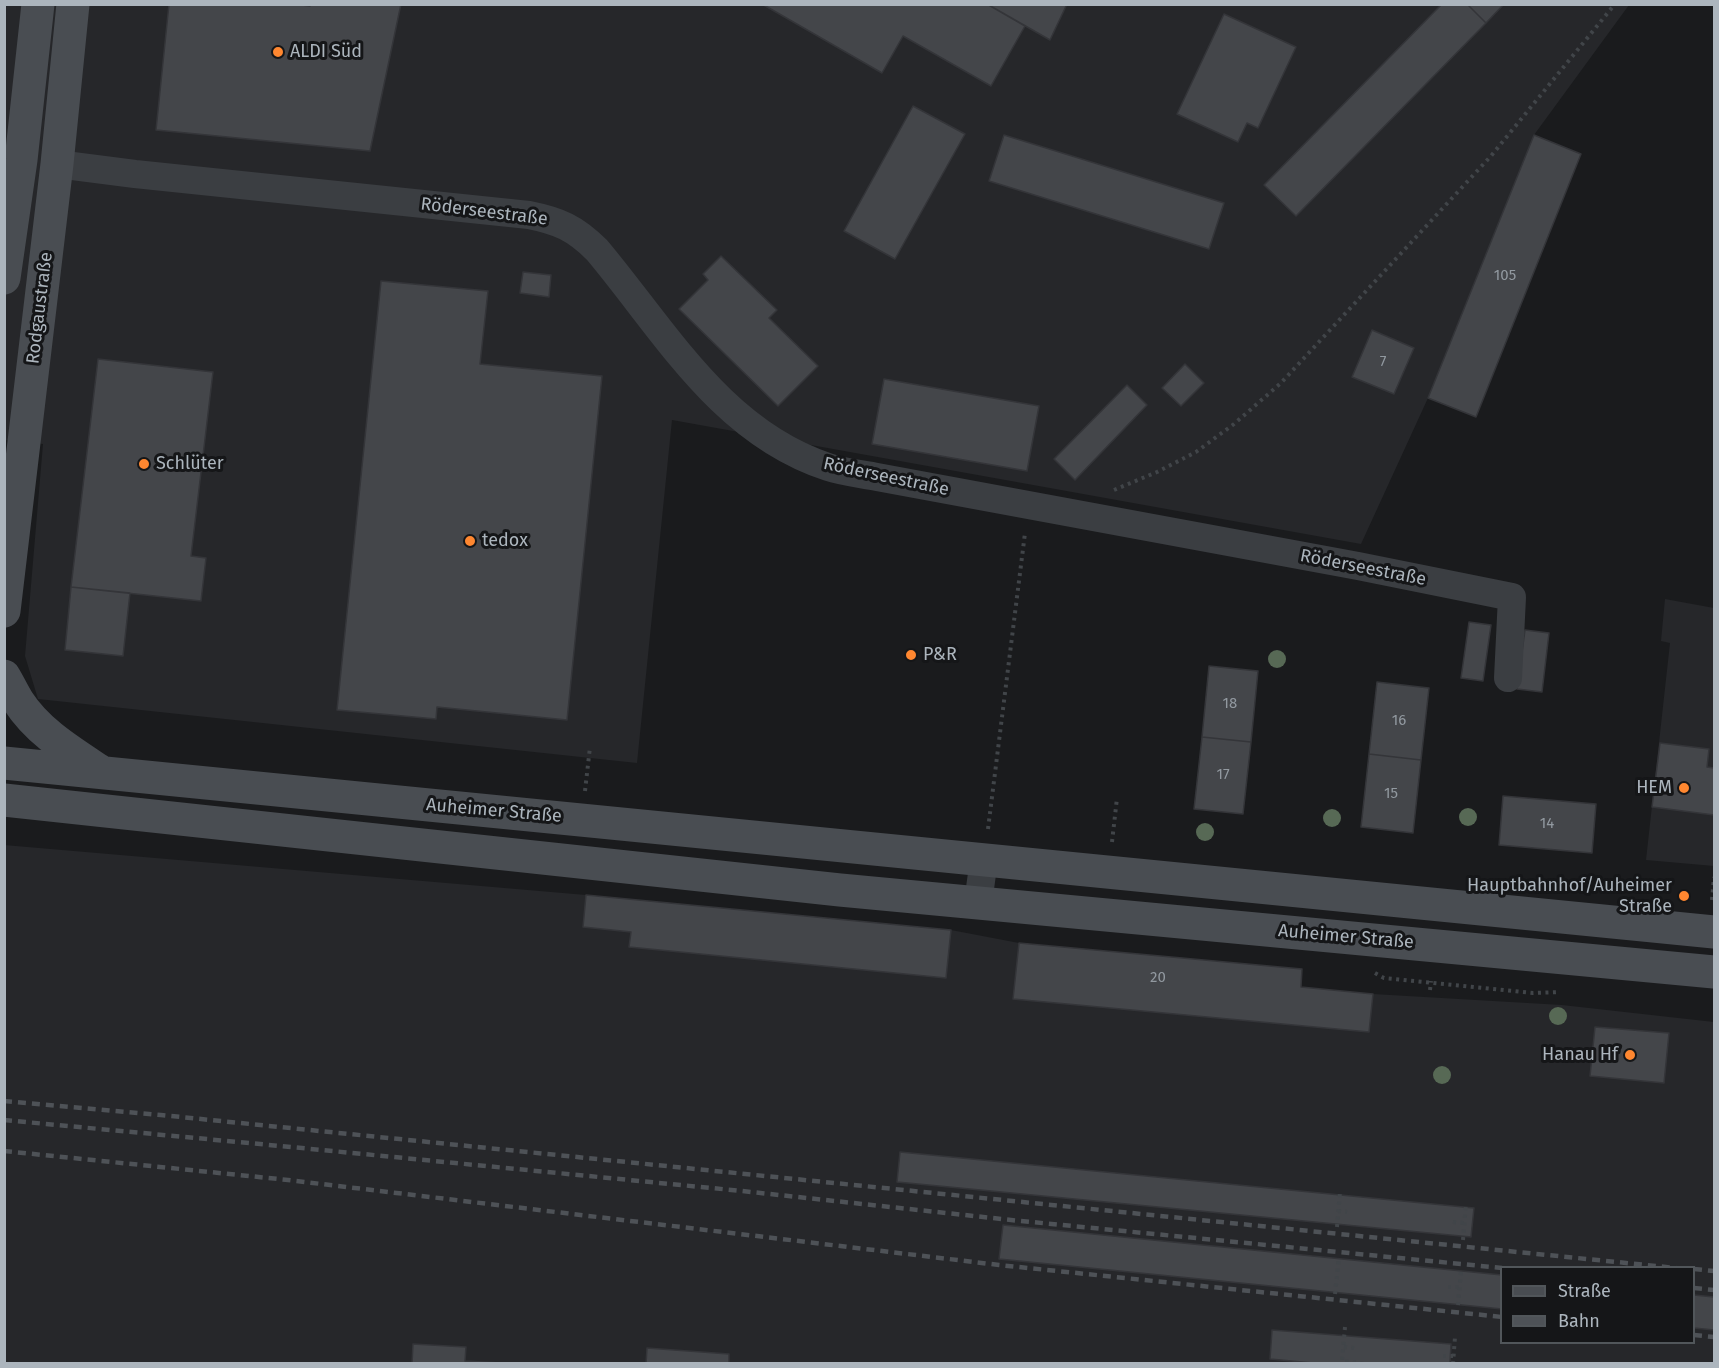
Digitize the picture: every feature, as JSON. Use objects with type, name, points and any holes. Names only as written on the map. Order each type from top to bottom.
[{"type":"main road","points":[[4,278],[21,160],[38,4]]},
{"type":"main road","name":"Rodgaustraße","points":[[4,611],[57,164],[73,4]]},
{"type":"main road","points":[[4,676],[31,718],[58,742],[104,774]]},
{"type":"main road","name":"Auheimer Straße","points":[[4,763],[984,860],[1713,916]]},
{"type":"main road","name":"Auheimer Straße","points":[[9,798],[828,889],[1714,972]]},
{"type":"street","name":"Röderseestraße","points":[[57,164],[529,215],[554,220],[582,236],[597,250],[704,384],[733,412],[772,441],[828,467],[1512,597],[1508,678]]},
{"type":"street","points":[[978,903],[984,860]]},
{"type":"path","points":[[1106,493],[1157,472],[1196,452],[1234,424],[1281,383],[1491,156],[1615,4]]},
{"type":"path","points":[[984,860],[1026,532],[1040,507]]},
{"type":"path","points":[[581,819],[590,747]]},
{"type":"path","points":[[1112,845],[1117,798]]},
{"type":"path","points":[[1713,916],[1714,876]]},
{"type":"path","points":[[1430,990],[1431,974]]},
{"type":"path","points":[[1384,978],[1533,993],[1562,992]]},
{"type":"path","points":[[1337,1227],[1340,1192]]},
{"type":"path","points":[[1463,1240],[1466,1204]]},
{"type":"path","points":[[1338,1211],[1347,1212]]},
{"type":"path","points":[[1453,1222],[1465,1222]]},
{"type":"path","points":[[1335,1294],[1339,1276],[1339,1257]]},
{"type":"path","points":[[1458,1305],[1461,1271]]},
{"type":"path","points":[[1448,1287],[1460,1287]]},
{"type":"path","points":[[1345,1327],[1342,1361],[1368,1364]]},
{"type":"path","points":[[1453,1364],[1455,1337]]},
{"type":"path","points":[[1344,1347],[1354,1348]]},
{"type":"path","points":[[1443,1356],[1453,1356]]},
{"type":"shaded area","points":[[4,5],[1629,5],[1534,135],[1428,398],[1361,544],[672,420],[637,763],[38,699],[25,656],[43,444],[4,440]]},
{"type":"shaded area","points":[[1665,599],[1714,608],[1714,866],[1646,860],[1670,643],[1661,641]]},
{"type":"shaded area","points":[[4,845],[586,895],[951,930],[1019,943],[1302,969],[1301,987],[1373,994],[1562,1005],[1714,1022],[1714,1363],[5,1363]]},
{"type":"building","name":"ALDI Süd","points":[[169,4],[310,6],[310,4],[401,4],[370,151],[156,130]]},
{"type":"building","points":[[762,4],[987,4],[1025,26],[991,86],[903,36],[882,73]]},
{"type":"building","points":[[987,4],[1067,4],[1050,40]]},
{"type":"building","points":[[1442,4],[1467,4],[1486,23],[1296,216],[1264,185]]},
{"type":"building","points":[[1467,4],[1504,4],[1486,23]]},
{"type":"building","points":[[1224,14],[1296,47],[1258,128],[1247,123],[1238,142],[1177,114]]},
{"type":"building","points":[[913,106],[965,134],[895,259],[844,231]]},
{"type":"building","points":[[1004,135],[1224,203],[1209,249],[989,181]]},
{"type":"building","points":[[1534,135],[1581,154],[1476,417],[1428,398]]},
{"type":"building","points":[[721,256],[777,310],[769,318],[818,366],[778,406],[679,309],[708,280],[703,274]]},
{"type":"building","points":[[523,272],[551,275],[549,297],[520,293]]},
{"type":"building","name":"tedox","points":[[381,281],[488,291],[480,364],[602,376],[567,720],[437,707],[436,719],[337,710]]},
{"type":"building","points":[[1372,330],[1414,348],[1394,394],[1352,377]]},
{"type":"building","name":"Schlüter","points":[[98,359],[213,372],[191,556],[206,558],[201,601],[71,587]]},
{"type":"building","points":[[1185,364],[1204,383],[1181,406],[1162,388]]},
{"type":"building","points":[[884,379],[1039,406],[1027,471],[872,444]]},
{"type":"building","points":[[1127,385],[1147,405],[1075,480],[1054,459]]},
{"type":"building","points":[[71,587],[130,593],[123,656],[65,650]]},
{"type":"building","points":[[1469,622],[1491,625],[1483,681],[1461,678]]},
{"type":"building","points":[[1525,630],[1549,633],[1542,692],[1517,689]]},
{"type":"building","points":[[1209,666],[1258,671],[1251,742],[1202,737]]},
{"type":"building","points":[[1377,682],[1429,688],[1421,760],[1369,754]]},
{"type":"building","points":[[1202,737],[1251,742],[1243,814],[1194,809]]},
{"type":"building","name":"HEM","points":[[1660,743],[1709,749],[1707,767],[1714,768],[1714,815],[1652,807]]},
{"type":"building","points":[[1369,754],[1421,760],[1413,833],[1361,827]]},
{"type":"building","points":[[1503,796],[1596,804],[1592,853],[1499,845]]},
{"type":"building","points":[[586,895],[951,930],[946,978],[629,947],[631,932],[583,927]]},
{"type":"building","points":[[1019,943],[1302,969],[1301,987],[1373,994],[1369,1032],[1013,999]]},
{"type":"building","name":"Hanau Hf","points":[[1595,1027],[1669,1033],[1664,1083],[1590,1076]]},
{"type":"building","points":[[900,1152],[1474,1208],[1471,1237],[897,1182]]},
{"type":"building","points":[[1003,1225],[1500,1275],[1500,1309],[999,1259]]},
{"type":"building","points":[[1695,1295],[1714,1297],[1714,1330],[1695,1328]]},
{"type":"building","points":[[1272,1330],[1451,1344],[1450,1364],[1324,1364],[1270,1359]]},
{"type":"building","points":[[413,1344],[466,1347],[465,1361],[519,1364],[412,1364]]},
{"type":"building","points":[[647,1348],[729,1354],[729,1364],[646,1364]]},
{"type":"railway","points":[[4,1101],[1656,1266]]},
{"type":"railway","points":[[4,1120],[742,1191],[1500,1268]]},
{"type":"railway","points":[[4,1151],[288,1180],[999,1265],[1500,1317]]},
{"type":"railway","points":[[1695,1269],[1714,1271]]},
{"type":"railway","points":[[1695,1288],[1714,1290]]},
{"type":"railway","points":[[1695,1335],[1714,1337]]},
{"type":"place","name":"ALDI Süd","points":[[278,52]]},
{"type":"place","name":"Schlüter","points":[[144,464]]},
{"type":"place","name":"tedox","points":[[470,541]]},
{"type":"place","name":"P&R","points":[[911,655]]},
{"type":"place","name":"HEM","points":[[1684,788]]},
{"type":"place","name":"Hauptbahnhof/Auheimer Straße","points":[[1684,896]]},
{"type":"place","name":"Hanau Hf","points":[[1630,1055]]}]
